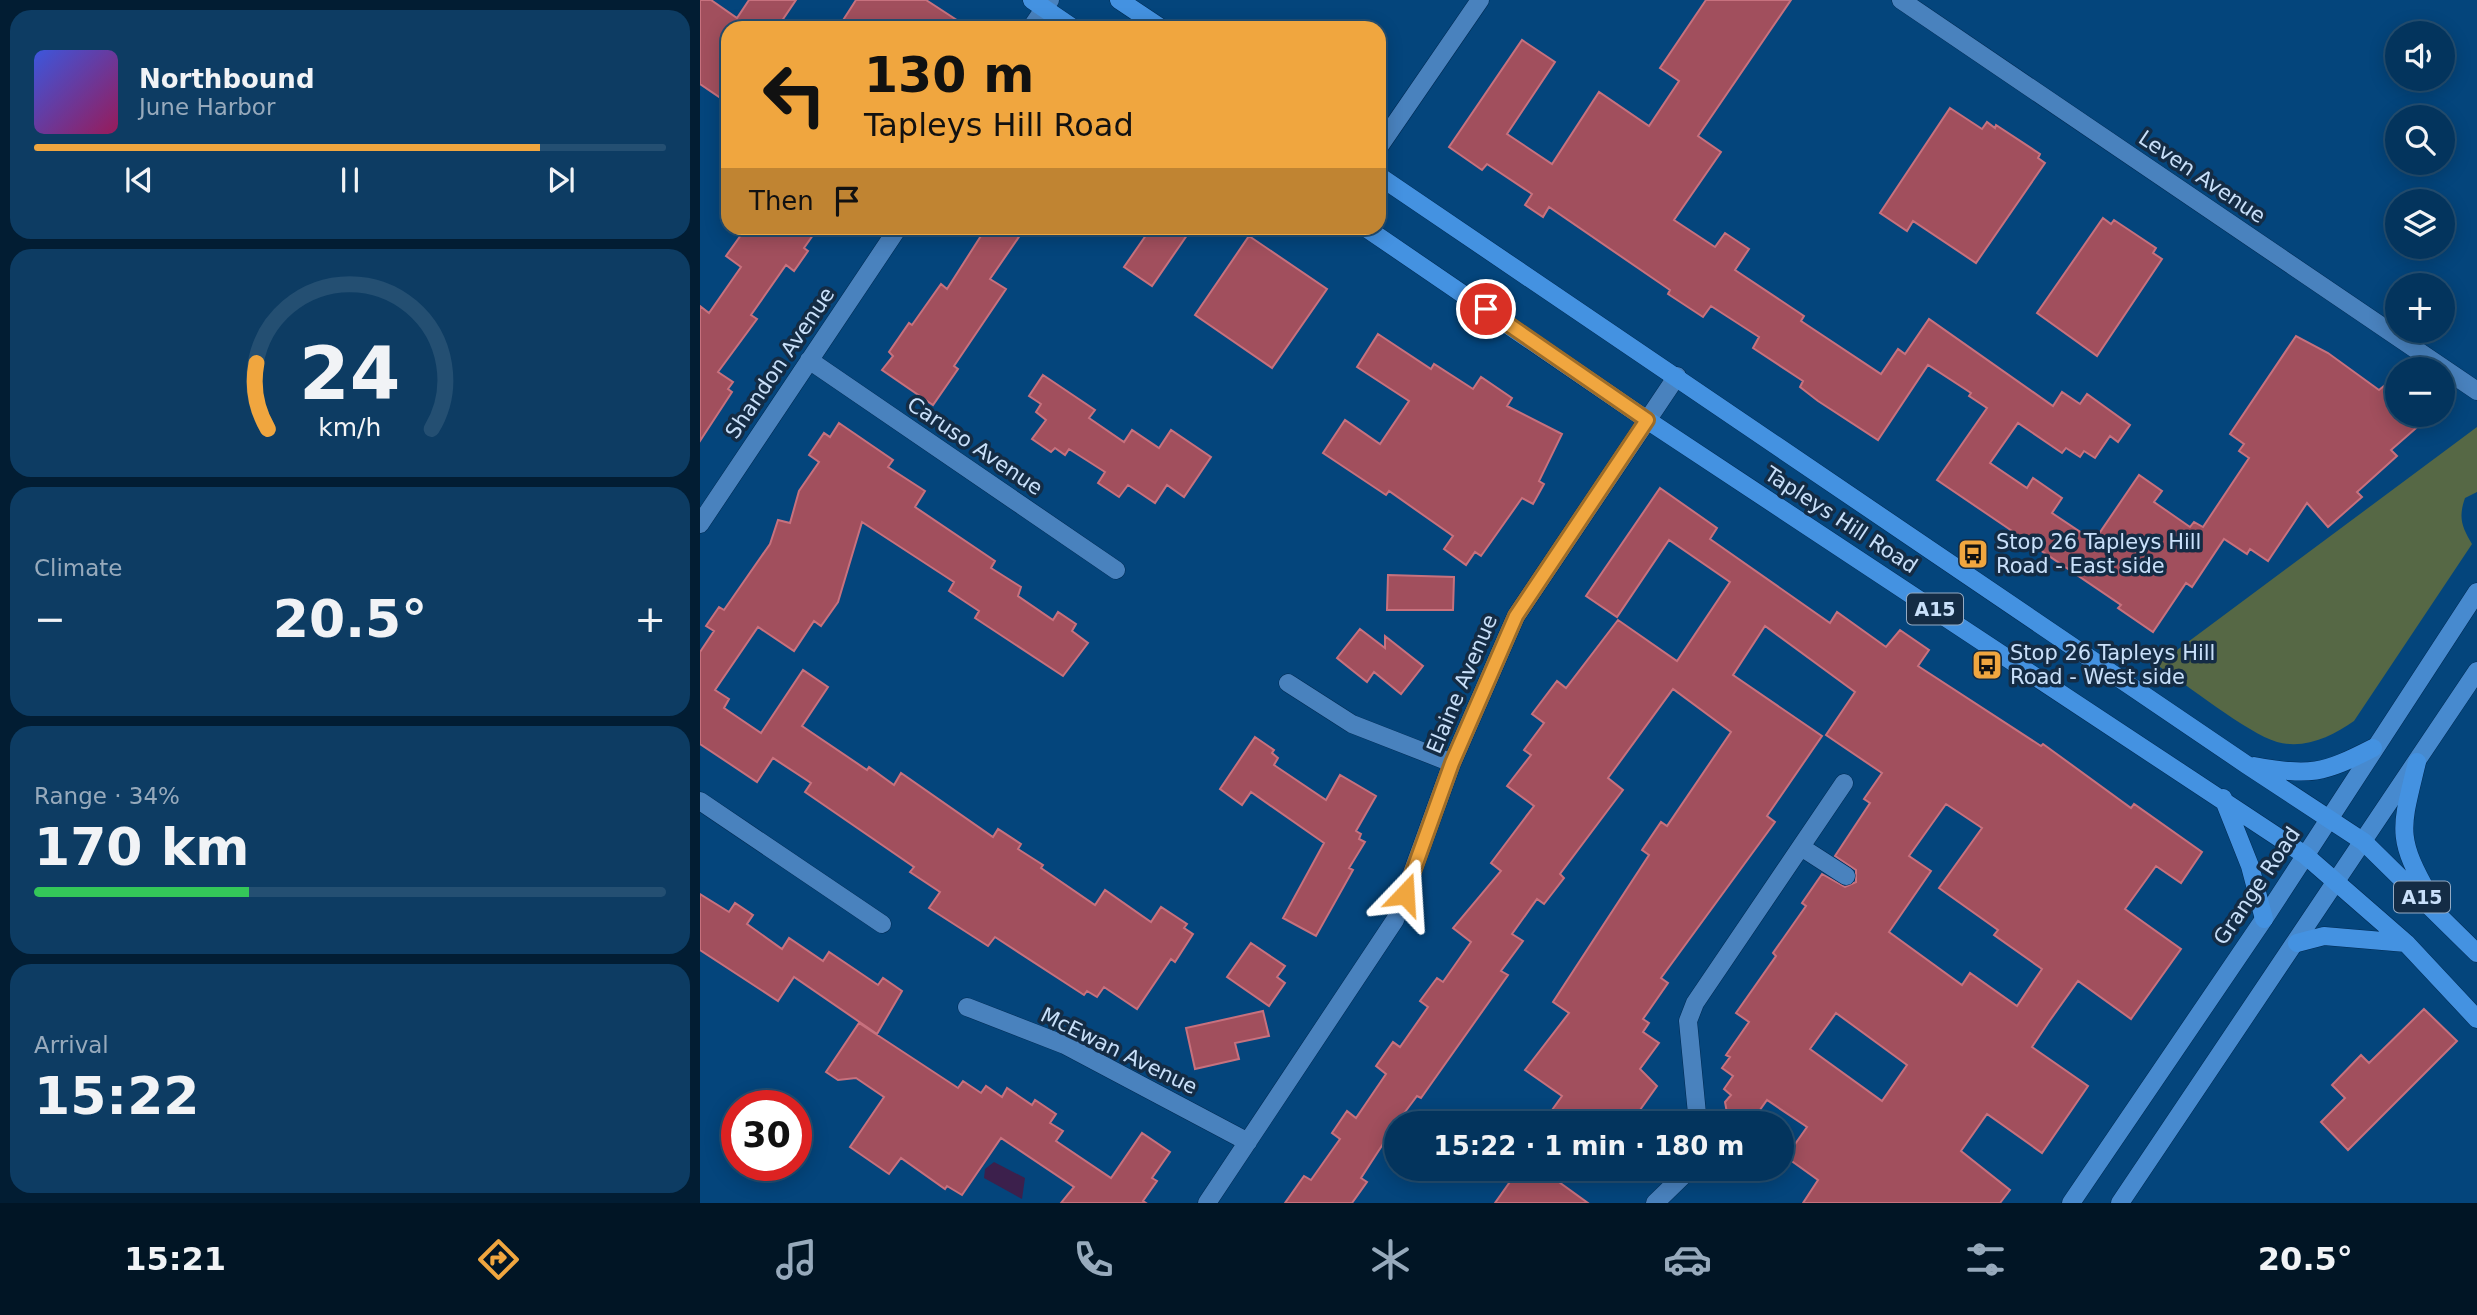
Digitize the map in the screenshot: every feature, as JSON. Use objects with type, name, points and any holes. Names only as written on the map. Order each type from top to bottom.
[{"type":"main road","points":[[1119,0],[1150,21]]},
{"type":"main road","points":[[1042,3],[1064,21]]},
{"type":"main road","name":"Tapleys Hill Road","points":[[1386,181],[2247,765],[2331,818],[2364,842],[2477,953]]},
{"type":"main road","name":"Tapleys Hill Road","points":[[1376,235],[1647,420],[2223,798],[2305,855],[2406,943],[2477,1019]]},
{"type":"main road","name":"Grange Road","points":[[2071,1203],[2264,919],[2477,592]]},
{"type":"main road","points":[[2120,1203],[2477,671]]},
{"type":"main road","points":[[2247,765],[2288,772],[2323,772],[2373,748]]},
{"type":"main road","points":[[2417,762],[2404,816],[2404,843],[2410,862],[2440,914]]},
{"type":"main road","points":[[2223,798],[2250,866],[2264,919]]},
{"type":"main road","points":[[2297,943],[2325,936],[2406,943]]},
{"type":"street","points":[[1386,137],[1480,0]]},
{"type":"street","name":"Leven Avenue","points":[[1901,0],[2477,391]]},
{"type":"street","points":[[1034,21],[1042,3]]},
{"type":"street","name":"Shandon Avenue","points":[[700,524],[893,235]]},
{"type":"street","name":"Caruso Avenue","points":[[809,360],[1116,570]]},
{"type":"street","name":"Elaine Avenue","points":[[1207,1203],[1395,920],[1452,763],[1516,616],[1677,376]]},
{"type":"street","points":[[1289,683],[1352,724],[1452,763]]},
{"type":"street","points":[[1697,1111],[1688,1021],[1695,1003],[1844,783]]},
{"type":"street","points":[[700,801],[882,925]]},
{"type":"street","points":[[1801,847],[1846,876]]},
{"type":"street","name":"McEwan Avenue","points":[[967,1007],[1065,1045],[1248,1142]]},
{"type":"street","points":[[1655,1203],[1678,1181]]},
{"type":"green space","points":[[2477,427],[2477,492],[2465,498],[2462,511],[2464,527],[2472,544],[2354,721],[2337,732],[2308,743],[2277,742],[2233,719],[2157,665]]},
{"type":"shaded area","points":[[994,1162],[1025,1178],[1022,1199],[984,1178],[985,1169]]},
{"type":"building","points":[[700,0],[711,0],[737,18],[749,0],[796,0],[782,21],[721,21],[721,98],[700,84]]},
{"type":"building","points":[[856,0],[926,0],[958,21],[842,21]]},
{"type":"building","points":[[1706,0],[1791,0],[1698,136],[1721,152],[1674,220],[1715,247],[1725,233],[1749,249],[1735,270],[1804,316],[1801,321],[1881,374],[1898,349],[1905,354],[1929,319],[2053,406],[2062,392],[2080,404],[2087,394],[2130,425],[2118,442],[2110,436],[2095,458],[2084,451],[2080,457],[2066,448],[2062,453],[2018,423],[1990,463],[2027,488],[2033,478],[2062,498],[2052,513],[2094,541],[2139,475],[2162,491],[2154,502],[2190,527],[2194,522],[2203,527],[2249,458],[2239,451],[2244,444],[2230,434],[2296,336],[2328,353],[2379,390],[2385,385],[2385,427],[2417,427],[2391,450],[2397,456],[2357,492],[2362,497],[2328,527],[2307,503],[2268,561],[2250,549],[2247,554],[2224,539],[2192,587],[2186,583],[2153,632],[2118,608],[2121,605],[1937,480],[1987,408],[1969,396],[1971,393],[1928,365],[1878,440],[1818,401],[1800,387],[1803,381],[1753,348],[1759,337],[1711,306],[1703,317],[1668,294],[1670,290],[1549,207],[1543,217],[1525,205],[1532,194],[1487,164],[1482,170],[1449,147],[1522,40],[1555,62],[1507,134],[1552,164],[1599,92],[1649,126],[1679,81],[1660,68]]},
{"type":"building","points":[[1950,108],[1982,129],[1987,122],[1995,128],[1996,125],[2040,154],[2038,158],[2045,163],[1976,263],[1913,221],[1907,231],[1880,213]]},
{"type":"building","points":[[2103,218],[2111,224],[2114,220],[2156,248],[2153,253],[2162,259],[2097,356],[2037,313]]},
{"type":"building","points":[[741,235],[813,235],[804,248],[808,251],[794,271],[786,265],[751,315],[757,319],[718,372],[733,382],[728,389],[732,392],[700,441],[700,306],[709,313],[741,267],[726,256]]},
{"type":"building","points":[[982,235],[1020,235],[990,279],[1006,289],[954,366],[958,369],[933,405],[882,370],[893,356],[889,352],[909,323],[912,325],[941,284],[947,289]]},
{"type":"building","points":[[1146,235],[1187,235],[1152,286],[1124,267]]},
{"type":"building","points":[[1249,236],[1327,289],[1272,368],[1195,315]]},
{"type":"building","points":[[1378,334],[1431,369],[1434,364],[1473,389],[1481,377],[1512,398],[1507,406],[1562,434],[1539,481],[1544,484],[1533,504],[1522,498],[1481,556],[1475,552],[1466,565],[1444,549],[1453,536],[1389,491],[1386,495],[1323,453],[1345,420],[1380,444],[1409,401],[1357,367]]},
{"type":"building","points":[[1043,375],[1095,410],[1089,418],[1124,442],[1132,430],[1159,448],[1171,430],[1211,457],[1184,497],[1167,485],[1155,503],[1128,485],[1119,497],[1098,483],[1105,472],[1069,449],[1065,455],[1055,448],[1051,452],[1032,439],[1046,420],[1036,412],[1041,404],[1029,396]]},
{"type":"building","points":[[839,423],[893,460],[888,467],[925,491],[915,507],[995,561],[991,568],[1021,587],[1018,596],[1053,620],[1058,612],[1076,624],[1072,631],[1088,643],[1063,676],[975,618],[979,611],[949,591],[954,582],[862,522],[838,602],[821,626],[814,621],[794,651],[758,627],[715,690],[729,699],[724,708],[761,733],[803,670],[828,687],[802,726],[867,770],[869,767],[894,785],[901,773],[993,837],[998,829],[1021,844],[1018,849],[1043,865],[1041,868],[1095,905],[1105,890],[1151,922],[1161,907],[1187,924],[1184,928],[1193,934],[1175,962],[1171,959],[1137,1009],[1104,987],[1097,997],[1087,991],[1084,995],[995,937],[988,946],[929,908],[940,892],[910,872],[914,867],[805,792],[811,783],[773,758],[757,782],[700,744],[700,652],[714,631],[706,626],[719,607],[724,610],[770,544],[778,520],[790,523],[799,491],[819,462],[809,455],[824,433],[830,437]]},
{"type":"building","points":[[1660,488],[1717,528],[1710,539],[1830,623],[1837,612],[1886,647],[1900,630],[1929,650],[1918,666],[2041,746],[2043,744],[2131,808],[2134,804],[2202,852],[2181,883],[2156,866],[2125,909],[2181,949],[2131,1019],[2078,981],[2032,1047],[2088,1086],[2042,1153],[1987,1114],[1961,1151],[2010,1190],[2000,1203],[1803,1203],[1818,1180],[1794,1163],[1794,1146],[1807,1127],[1794,1118],[1794,1111],[1783,1111],[1767,1100],[1759,1111],[1727,1111],[1725,1102],[1731,1095],[1724,1089],[1733,1076],[1722,1068],[1730,1057],[1726,1055],[1749,1022],[1736,1013],[1776,956],[1773,953],[1806,906],[1802,903],[1822,874],[1845,887],[1856,882],[1856,870],[1835,856],[1870,803],[1864,799],[1882,773],[1826,735],[1855,692],[1765,626],[1733,675],[1822,736],[1767,816],[1775,822],[1661,978],[1668,983],[1643,1019],[1649,1023],[1643,1032],[1659,1043],[1640,1069],[1657,1086],[1641,1111],[1551,1111],[1562,1096],[1525,1070],[1569,1013],[1553,1002],[1649,855],[1642,850],[1661,822],[1667,826],[1731,732],[1673,689],[1608,778],[1623,790],[1560,874],[1564,878],[1544,904],[1537,899],[1512,934],[1523,941],[1501,971],[1508,975],[1421,1098],[1417,1096],[1406,1111],[1384,1111],[1384,1143],[1361,1178],[1367,1182],[1352,1203],[1285,1203],[1304,1176],[1311,1180],[1340,1139],[1332,1133],[1347,1111],[1356,1118],[1386,1074],[1376,1066],[1393,1042],[1400,1047],[1428,1007],[1420,1001],[1437,978],[1443,982],[1471,942],[1453,928],[1501,871],[1491,863],[1534,806],[1507,786],[1531,755],[1524,750],[1544,723],[1532,714],[1557,681],[1566,688],[1618,620],[1677,661],[1730,582],[1669,540],[1617,617],[1586,596]],"holes":[[[1946,804],[1982,828],[1939,888],[1998,930],[1994,935],[2042,969],[2017,1006],[1970,973],[1962,985],[1889,932],[1931,871],[1909,856]],[[1836,1013],[1907,1065],[1882,1101],[1810,1049]]]},
{"type":"building","points":[[1388,575],[1454,577],[1453,610],[1387,610]]},
{"type":"building","points":[[1360,629],[1385,648],[1385,636],[1423,666],[1401,694],[1374,672],[1367,682],[1337,658]]},
{"type":"building","points":[[1255,737],[1274,750],[1272,753],[1278,758],[1274,765],[1326,800],[1340,775],[1376,796],[1356,831],[1361,834],[1359,839],[1365,842],[1349,868],[1353,870],[1316,936],[1283,918],[1324,843],[1251,792],[1242,805],[1220,789]]},
{"type":"building","points":[[700,894],[729,912],[735,903],[753,915],[747,924],[782,949],[789,938],[823,961],[829,952],[878,985],[883,978],[902,991],[877,1034],[794,977],[778,1001],[700,950]]},
{"type":"building","points":[[1251,943],[1285,966],[1277,977],[1285,983],[1269,1006],[1227,977]]},
{"type":"building","points":[[2424,1009],[2457,1041],[2348,1150],[2321,1122],[2345,1098],[2332,1085],[2361,1055],[2369,1063]]},
{"type":"building","points":[[1263,1011],[1269,1036],[1235,1043],[1239,1059],[1195,1069],[1186,1028]]},
{"type":"building","points":[[859,1023],[958,1088],[963,1081],[981,1093],[986,1086],[1002,1097],[1007,1088],[1032,1105],[1035,1100],[1056,1114],[1050,1123],[1063,1131],[1056,1141],[1111,1178],[1142,1133],[1170,1152],[1152,1178],[1157,1181],[1143,1201],[1146,1203],[1061,1203],[1074,1187],[1001,1138],[962,1195],[947,1186],[945,1189],[901,1158],[889,1174],[850,1147],[884,1097],[856,1078],[838,1080],[826,1072]]},
{"type":"building","points":[[1511,1181],[1558,1181],[1588,1203],[1495,1203]]},
{"type":"place","name":"Stop 26 Tapleys Hill Road - East side","points":[[1973,554]]},
{"type":"place","name":"Stop 26 Tapleys Hill Road - West side","points":[[1987,665]]},
{"type":"route","points":[[1405,894],[1452,763],[1516,616],[1647,420],[1486,309]]}]
